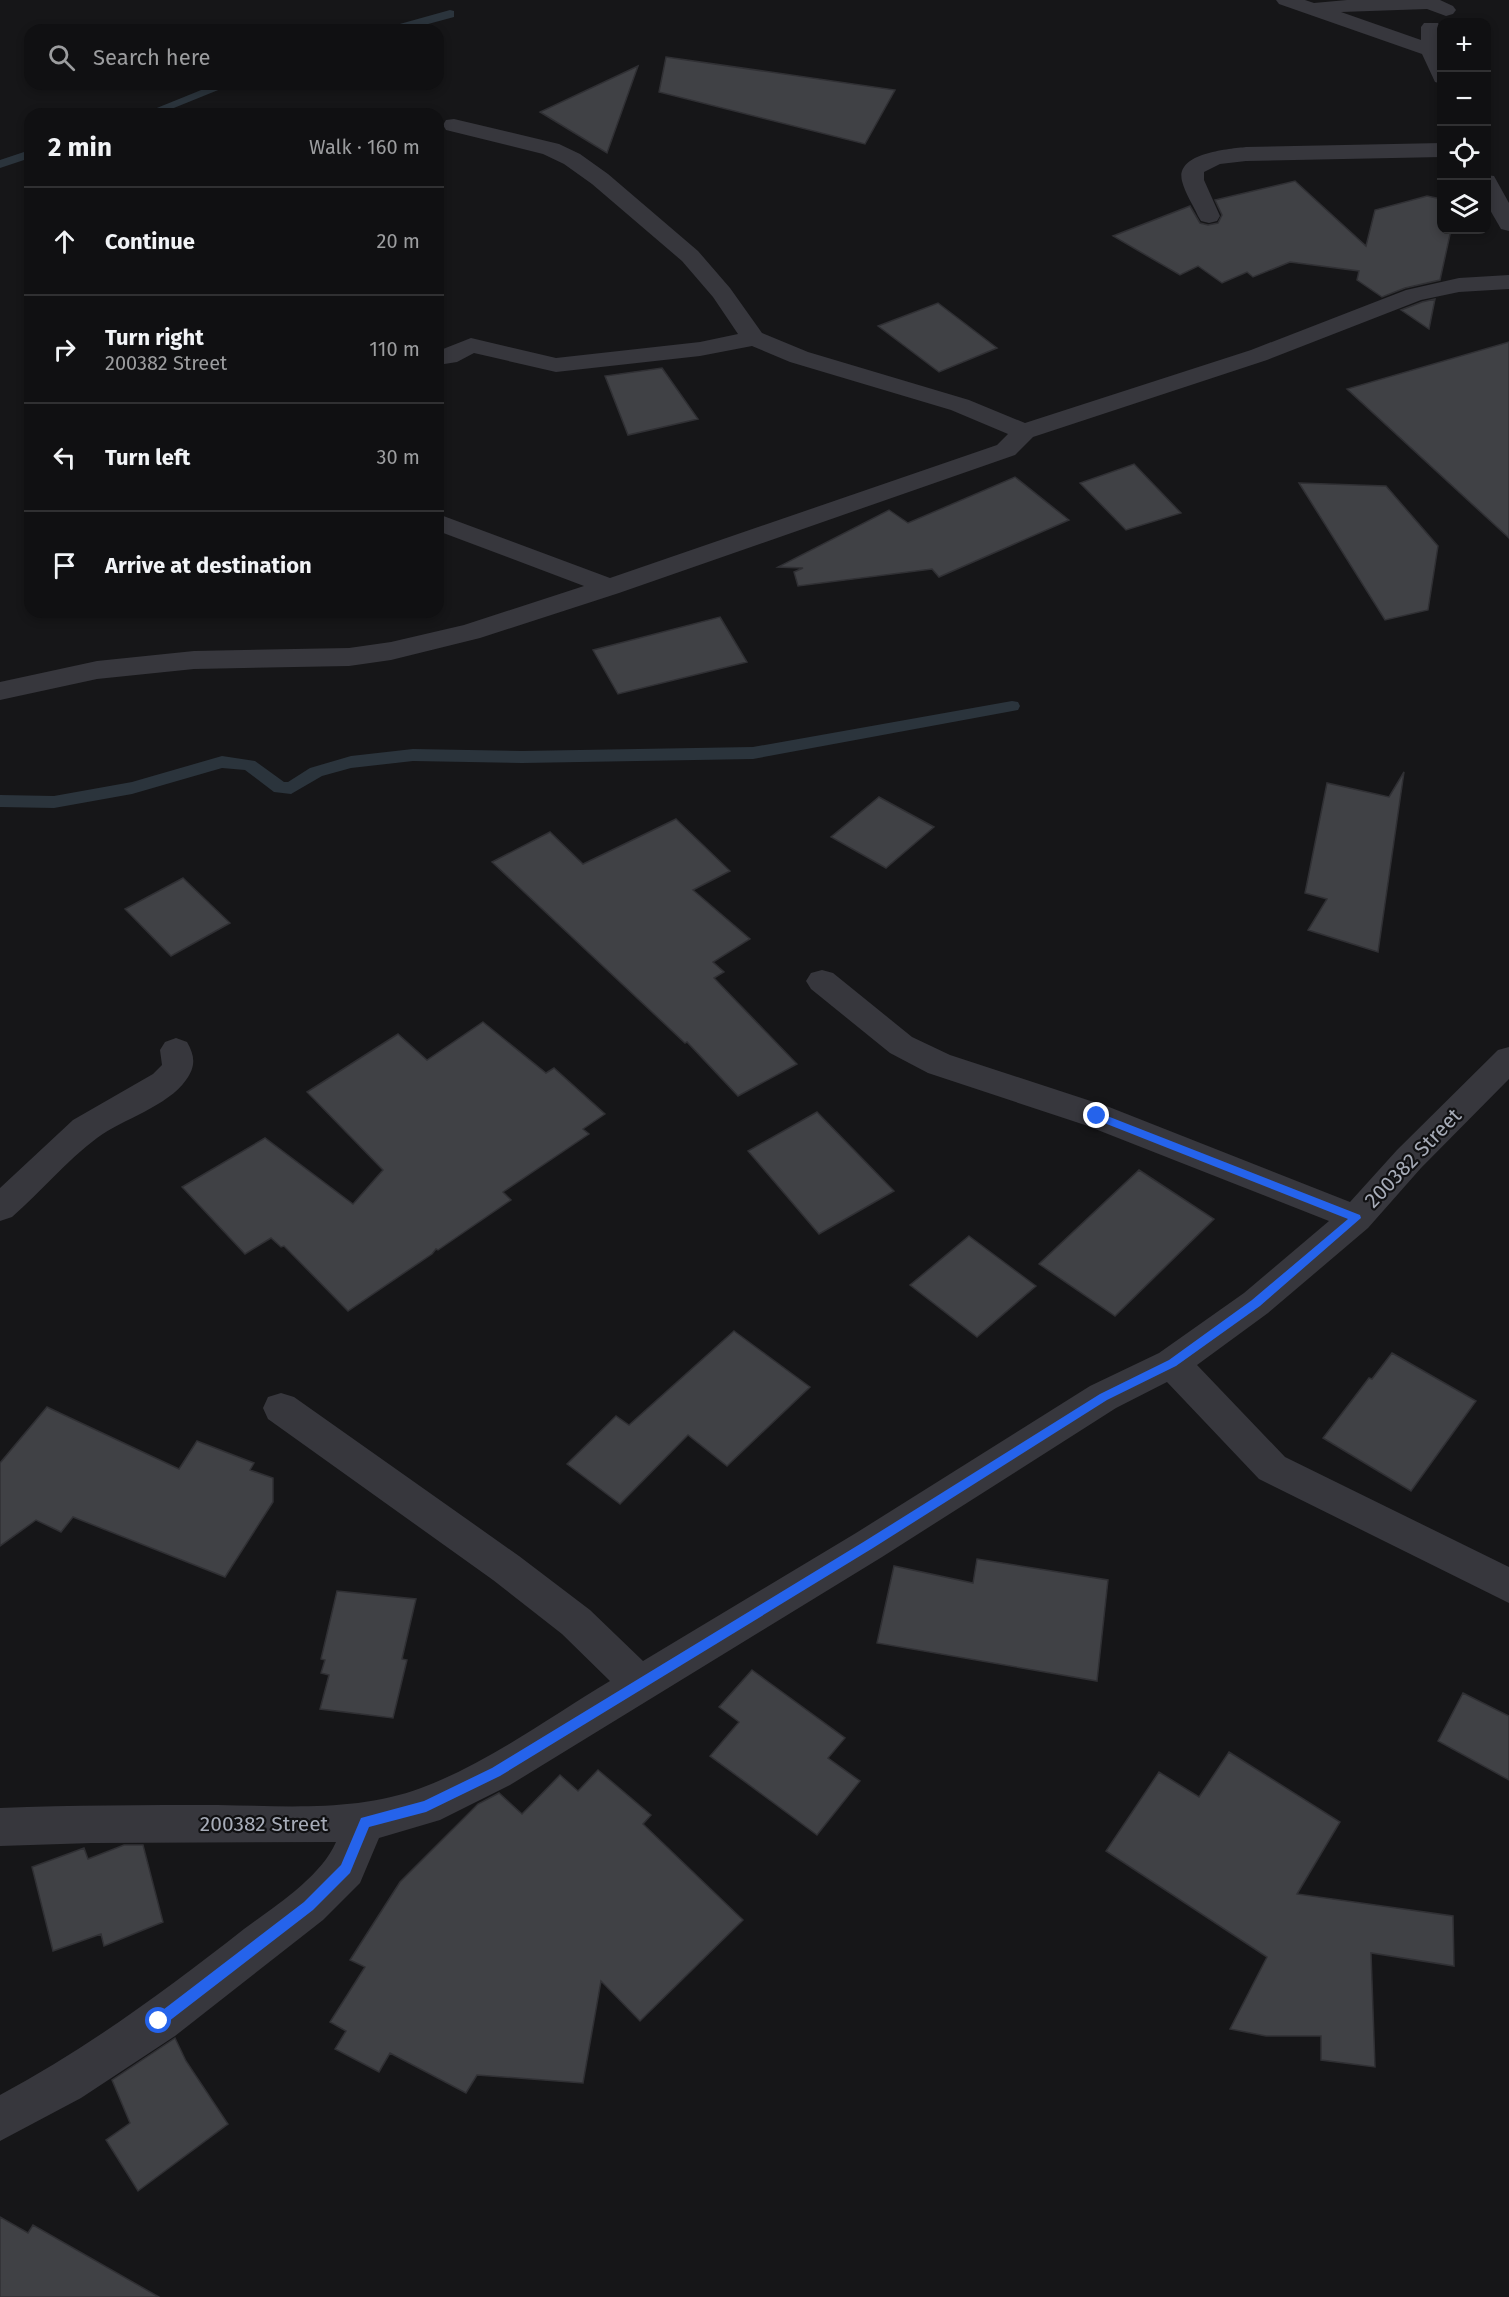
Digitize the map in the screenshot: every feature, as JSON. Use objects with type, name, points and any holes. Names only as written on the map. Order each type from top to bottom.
[{"type":"street","points":[[1286,0],[1431,50]]},
{"type":"street","points":[[1308,8],[1372,3],[1440,3],[1431,26],[1431,50],[1440,72]]},
{"type":"street","points":[[454,126],[551,149],[572,159],[600,179],[690,256],[722,293],[754,338],[775,349],[819,364],[960,405],[1024,432]]},
{"type":"street","points":[[1209,216],[1193,180],[1193,170],[1202,163],[1215,158],[1246,154],[1437,150]]},
{"type":"street","points":[[1491,190],[1509,224]]},
{"type":"street","points":[[0,691],[97,670],[194,660],[349,657],[391,651],[471,632],[610,587],[1006,450],[1024,432],[1259,355],[1414,295],[1459,285],[1509,282]]},
{"type":"street","points":[[444,357],[471,345],[556,365],[578,364],[700,349],[754,338]]},
{"type":"street","points":[[444,524],[610,587]]},
{"type":"street","points":[[822,981],[901,1045],[939,1064],[1087,1112],[1356,1218]]},
{"type":"street","points":[[0,1208],[17,1194],[47,1161],[86,1128],[161,1086],[174,1074],[179,1062],[176,1050]]},
{"type":"street","name":"200382 Street","points":[[0,1827],[92,1824],[283,1825],[365,1822],[426,1806],[496,1772],[869,1545],[1103,1397],[1172,1363],[1256,1303],[1356,1218],[1409,1159],[1509,1059]]},
{"type":"street","points":[[1172,1363],[1272,1468],[1509,1586]]},
{"type":"street","points":[[281,1408],[506,1568],[576,1622],[640,1684]]},
{"type":"street","points":[[0,2120],[66,2083],[159,2021],[308,1906],[345,1869],[365,1822]]},
{"type":"building","points":[[666,57],[895,90],[865,144],[659,92]]},
{"type":"building","points":[[638,66],[607,153],[540,112]]},
{"type":"building","points":[[1295,181],[1366,246],[1375,210],[1427,196],[1437,198],[1437,234],[1450,234],[1440,280],[1405,288],[1382,297],[1357,280],[1359,271],[1290,262],[1253,277],[1247,272],[1222,283],[1198,266],[1180,275],[1113,236],[1190,206],[1200,223],[1208,225],[1218,223],[1222,215],[1215,200]]},
{"type":"building","points":[[1435,299],[1429,329],[1401,310],[1422,302]]},
{"type":"building","points":[[938,303],[997,348],[939,372],[878,326]]},
{"type":"building","points":[[1509,342],[1509,538],[1347,389]]},
{"type":"building","points":[[662,368],[698,419],[628,435],[605,376]]},
{"type":"building","points":[[1134,464],[1181,513],[1126,530],[1080,483]]},
{"type":"building","points":[[1015,477],[1069,520],[939,577],[932,569],[798,586],[794,572],[803,568],[778,567],[889,510],[908,523]]},
{"type":"building","points":[[1299,483],[1386,486],[1438,546],[1428,610],[1385,620]]},
{"type":"building","points":[[720,617],[747,662],[618,694],[593,650]]},
{"type":"building","points":[[1404,772],[1378,952],[1308,930],[1327,899],[1305,893],[1327,783],[1389,797]]},
{"type":"building","points":[[879,797],[934,827],[886,868],[831,837]]},
{"type":"building","points":[[676,819],[730,871],[693,890],[750,939],[713,962],[724,972],[714,978],[797,1064],[738,1096],[687,1042],[685,1043],[492,862],[550,832],[583,864]]},
{"type":"building","points":[[183,878],[230,923],[171,956],[125,909]]},
{"type":"building","points":[[483,1022],[546,1073],[554,1068],[605,1114],[583,1129],[589,1134],[503,1192],[511,1200],[348,1311],[284,1246],[281,1247],[271,1238],[245,1254],[182,1187],[265,1138],[353,1204],[383,1170],[307,1092],[398,1034],[427,1060]]},
{"type":"building","points":[[817,1112],[894,1191],[819,1234],[748,1151]]},
{"type":"building","points":[[1139,1170],[1214,1219],[1115,1316],[1039,1264]]},
{"type":"building","points":[[969,1236],[1036,1286],[977,1337],[910,1285]]},
{"type":"building","points":[[734,1331],[810,1387],[727,1466],[688,1435],[620,1504],[567,1464],[616,1416],[629,1425]]},
{"type":"building","points":[[1392,1353],[1476,1401],[1411,1491],[1323,1438],[1369,1378],[1372,1379]]},
{"type":"building","points":[[47,1407],[179,1469],[197,1441],[254,1463],[250,1470],[273,1478],[273,1502],[225,1577],[73,1517],[61,1532],[36,1520],[0,1546],[0,1463]]},
{"type":"building","points":[[977,1559],[1108,1580],[1097,1681],[877,1643],[894,1566],[973,1583]]},
{"type":"building","points":[[337,1591],[416,1599],[402,1659],[407,1660],[393,1718],[320,1709],[329,1675],[321,1673],[325,1660],[321,1659]]},
{"type":"building","points":[[752,1670],[845,1738],[828,1758],[860,1781],[817,1835],[710,1756],[739,1722],[719,1707]]},
{"type":"building","points":[[1463,1693],[1509,1716],[1509,1780],[1438,1741]]},
{"type":"building","points":[[1229,1752],[1340,1822],[1297,1894],[1453,1916],[1454,1966],[1371,1953],[1375,2067],[1321,2060],[1321,2036],[1266,2036],[1230,2029],[1267,1957],[1106,1851],[1159,1772],[1199,1797]]},
{"type":"building","points":[[598,1770],[651,1815],[643,1824],[743,1920],[640,2021],[601,1981],[583,2083],[477,2075],[466,2093],[390,2053],[379,2072],[335,2049],[346,2031],[330,2022],[365,1967],[350,1960],[400,1882],[478,1804],[499,1793],[522,1814],[560,1775],[578,1791]]},
{"type":"building","points":[[124,1845],[143,1845],[163,1922],[104,1946],[101,1934],[53,1951],[32,1867],[84,1848],[88,1859]]},
{"type":"building","points":[[175,2038],[186,2061],[228,2124],[138,2191],[106,2140],[130,2123],[112,2080]]},
{"type":"building","points":[[0,2217],[28,2233],[33,2225],[159,2297],[0,2297]]},
{"type":"waterway","points":[[414,24],[450,14]]},
{"type":"waterway","points":[[164,108],[211,90]]},
{"type":"waterway","points":[[0,164],[24,156]]},
{"type":"waterway","points":[[0,801],[54,802],[132,788],[222,762],[249,765],[280,788],[291,788],[316,772],[351,762],[413,755],[522,757],[753,753],[1012,706]]},
{"type":"route","points":[[159,2021],[308,1906],[345,1869],[359,1843],[365,1822],[426,1806],[496,1772],[869,1545],[1103,1397],[1172,1363],[1256,1303],[1356,1218],[1097,1116]]}]
